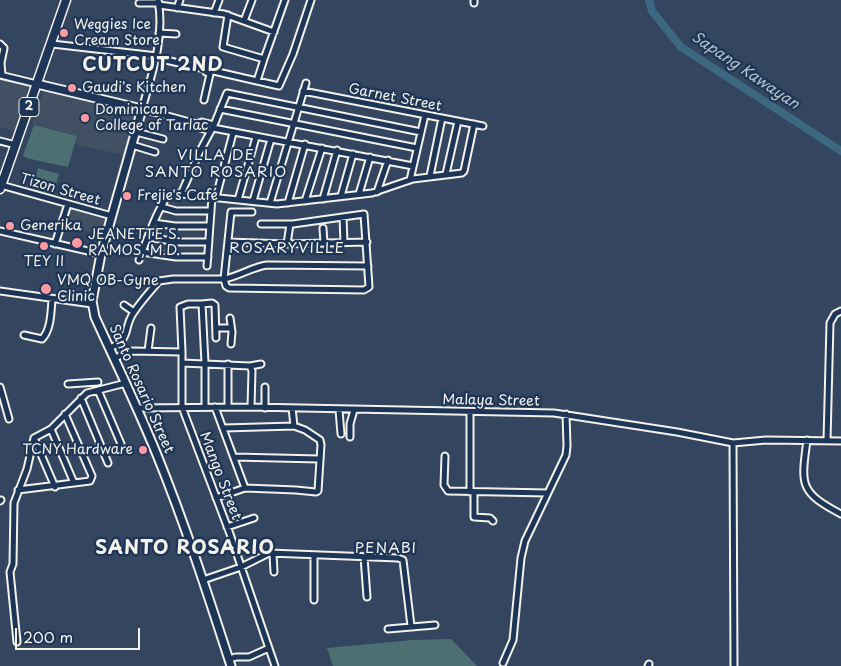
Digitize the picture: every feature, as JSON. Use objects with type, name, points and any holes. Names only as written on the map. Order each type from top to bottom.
[{"type":"highway","name":"2","points":[[1,187],[66,0]]},
{"type":"main road","points":[[37,84],[142,109]]},
{"type":"main road","name":"Santo Rosario Street","points":[[142,109],[101,254],[92,304],[95,317],[137,408],[172,493],[230,662]]},
{"type":"street","points":[[178,8],[180,0]]},
{"type":"street","points":[[214,13],[219,0]]},
{"type":"street","points":[[244,21],[252,0]]},
{"type":"street","points":[[257,81],[285,0]]},
{"type":"street","points":[[52,44],[157,57],[277,86],[280,84],[293,54],[312,0]]},
{"type":"street","points":[[139,3],[158,2],[178,8],[228,16],[274,32]]},
{"type":"street","name":"Santo Rosario Street","points":[[142,109],[157,57],[159,33],[158,2]]},
{"type":"street","points":[[228,16],[223,47],[264,59]]},
{"type":"street","points":[[159,33],[176,34]]},
{"type":"street","points":[[0,44],[4,48],[1,75],[37,84]]},
{"type":"street","points":[[203,69],[203,71],[210,74],[204,100]]},
{"type":"street","points":[[270,203],[306,83]]},
{"type":"street","name":"Garnet Street","points":[[304,91],[483,126]]},
{"type":"street","points":[[181,194],[200,151],[213,128],[227,93],[421,132]]},
{"type":"street","points":[[142,109],[197,124],[200,128],[213,128],[305,144],[413,166]]},
{"type":"street","points":[[220,109],[417,148]]},
{"type":"street","points":[[410,180],[425,115]]},
{"type":"street","points":[[430,176],[442,118]]},
{"type":"street","points":[[446,174],[458,121]]},
{"type":"street","points":[[139,260],[154,222],[169,195],[181,194],[270,203],[288,203],[377,192],[410,180],[464,172],[474,124]]},
{"type":"street","points":[[136,132],[163,139]]},
{"type":"street","points":[[207,266],[211,210],[234,133]]},
{"type":"street","points":[[238,200],[256,137]]},
{"type":"street","points":[[253,201],[271,139]]},
{"type":"street","points":[[0,141],[16,145]]},
{"type":"street","points":[[288,203],[305,144]]},
{"type":"street","points":[[132,145],[155,152]]},
{"type":"street","points":[[305,201],[322,148]]},
{"type":"street","points":[[323,199],[337,150]]},
{"type":"street","points":[[341,196],[353,154]]},
{"type":"street","points":[[359,194],[370,157]]},
{"type":"street","points":[[377,192],[388,160]]},
{"type":"street","name":"Tizon Street","points":[[1,187],[112,216]]},
{"type":"street","points":[[55,244],[68,204]]},
{"type":"street","points":[[162,207],[176,211],[211,210]]},
{"type":"street","points":[[252,212],[231,212],[224,279],[226,286],[232,290],[364,290],[369,287],[365,214],[290,224],[262,224]]},
{"type":"street","points":[[343,216],[344,243]]},
{"type":"street","points":[[154,222],[175,226],[210,226]]},
{"type":"street","points":[[287,244],[290,224]]},
{"type":"street","points":[[323,228],[324,243]]},
{"type":"street","points":[[0,231],[101,254]]},
{"type":"street","points":[[148,237],[177,242],[209,242]]},
{"type":"street","points":[[228,242],[287,244],[367,242]]},
{"type":"street","points":[[142,252],[176,258],[208,256]]},
{"type":"street","points":[[110,348],[118,344],[125,337],[134,312],[159,281],[233,278],[262,266],[368,266]]},
{"type":"street","points":[[0,291],[92,304]]},
{"type":"street","points":[[24,335],[42,339],[44,337],[46,329],[50,324],[52,299]]},
{"type":"street","points":[[182,407],[180,307],[188,304],[212,303],[215,305],[216,338]]},
{"type":"street","points":[[202,304],[205,407]]},
{"type":"street","points":[[124,305],[134,312]]},
{"type":"street","points":[[827,441],[830,324],[835,314],[841,311]]},
{"type":"street","points":[[230,318],[231,344]]},
{"type":"street","points":[[148,351],[151,328]]},
{"type":"street","points":[[216,328],[230,328]]},
{"type":"street","points":[[115,358],[126,352],[182,352]]},
{"type":"street","points":[[182,363],[250,366],[261,364]]},
{"type":"street","points":[[228,364],[228,407]]},
{"type":"street","points":[[250,366],[252,371],[251,407]]},
{"type":"street","points":[[68,384],[96,379],[121,444]]},
{"type":"street","points":[[17,642],[10,572],[13,564],[14,503],[27,469],[34,438],[51,429],[87,393],[126,383]]},
{"type":"street","points":[[0,387],[9,418]]},
{"type":"street","points":[[265,387],[265,408]]},
{"type":"street","points":[[81,398],[108,463]]},
{"type":"street","name":"Mango Street","points":[[182,407],[228,527],[275,666]]},
{"type":"street","name":"Malaya Street","points":[[137,408],[251,407],[566,414],[733,443],[766,440],[841,441]]},
{"type":"street","points":[[214,408],[224,428],[245,488]]},
{"type":"street","points":[[292,408],[294,426]]},
{"type":"street","points":[[339,410],[341,434]]},
{"type":"street","points":[[350,437],[350,424],[354,410]]},
{"type":"street","points":[[470,412],[474,518],[490,518],[493,521]]},
{"type":"street","points":[[18,490],[55,487],[90,481],[92,476],[65,414]]},
{"type":"street","points":[[503,663],[513,640],[521,558],[525,540],[566,455],[566,414]]},
{"type":"street","points":[[216,498],[245,488],[318,491],[320,440],[305,430],[294,426],[224,428]]},
{"type":"street","points":[[51,429],[74,483]]},
{"type":"street","points":[[34,438],[55,487]]},
{"type":"street","points":[[807,440],[804,479],[806,486],[815,499],[841,514]]},
{"type":"street","points":[[733,443],[734,666]]},
{"type":"street","points":[[445,456],[444,485],[446,490],[452,492],[548,493]]},
{"type":"street","points":[[234,457],[319,460]]},
{"type":"street","points":[[228,527],[254,518]]},
{"type":"street","points":[[273,554],[274,572]]},
{"type":"street","points":[[203,580],[241,566],[263,555],[393,557],[403,560],[411,626]]},
{"type":"street","points":[[314,556],[314,600]]},
{"type":"street","points":[[364,557],[367,597]]},
{"type":"street","points":[[388,629],[436,625]]},
{"type":"street","points":[[230,662],[236,656],[249,657],[269,648]]},
{"type":"shaded area","points":[[0,78],[31,86],[15,131],[0,127]]},
{"type":"shaded area","name":"Dominican College of Tarlac","points":[[44,89],[138,113],[127,156],[76,144],[77,136],[32,124]]},
{"type":"shaded area","points":[[70,207],[111,218],[106,236],[66,226]]},
{"type":"green space","points":[[34,125],[77,136],[68,167],[26,158],[23,155]]},
{"type":"green space","points":[[38,168],[59,174],[53,196],[28,189],[32,173],[37,174]]},
{"type":"green space","points":[[451,639],[477,666],[333,666],[327,648],[413,640]]},
{"type":"waterway","name":"Sapang Kawayan","points":[[649,0],[652,11],[681,47],[841,151]]},
{"type":"place","name":"Weggies Ice Cream Store","points":[[64,33]]},
{"type":"place","name":"Gaudi's Kitchen","points":[[72,88]]},
{"type":"place","name":"Dominican College of Tarlac","points":[[85,118]]},
{"type":"place","name":"Frejie's Café","points":[[127,196]]},
{"type":"place","name":"Generika","points":[[10,226]]},
{"type":"place","name":"JEANETTE S. RAMOS, M.D.","points":[[77,243]]},
{"type":"place","name":"TEY II","points":[[44,246]]},
{"type":"place","name":"VMQ OB-Gyne Clinic","points":[[46,289]]},
{"type":"place","name":"TCNY Hardware","points":[[143,450]]},
{"type":"district","name":"CUTCUT 2ND","points":[[153,66]]},
{"type":"district","name":"VILLA DE SANTO ROSARIO","points":[[216,164]]},
{"type":"district","name":"ROSARYVILLE","points":[[287,249]]},
{"type":"district","name":"SANTO ROSARIO","points":[[185,549]]},
{"type":"district","name":"PENABI","points":[[386,549]]}]
